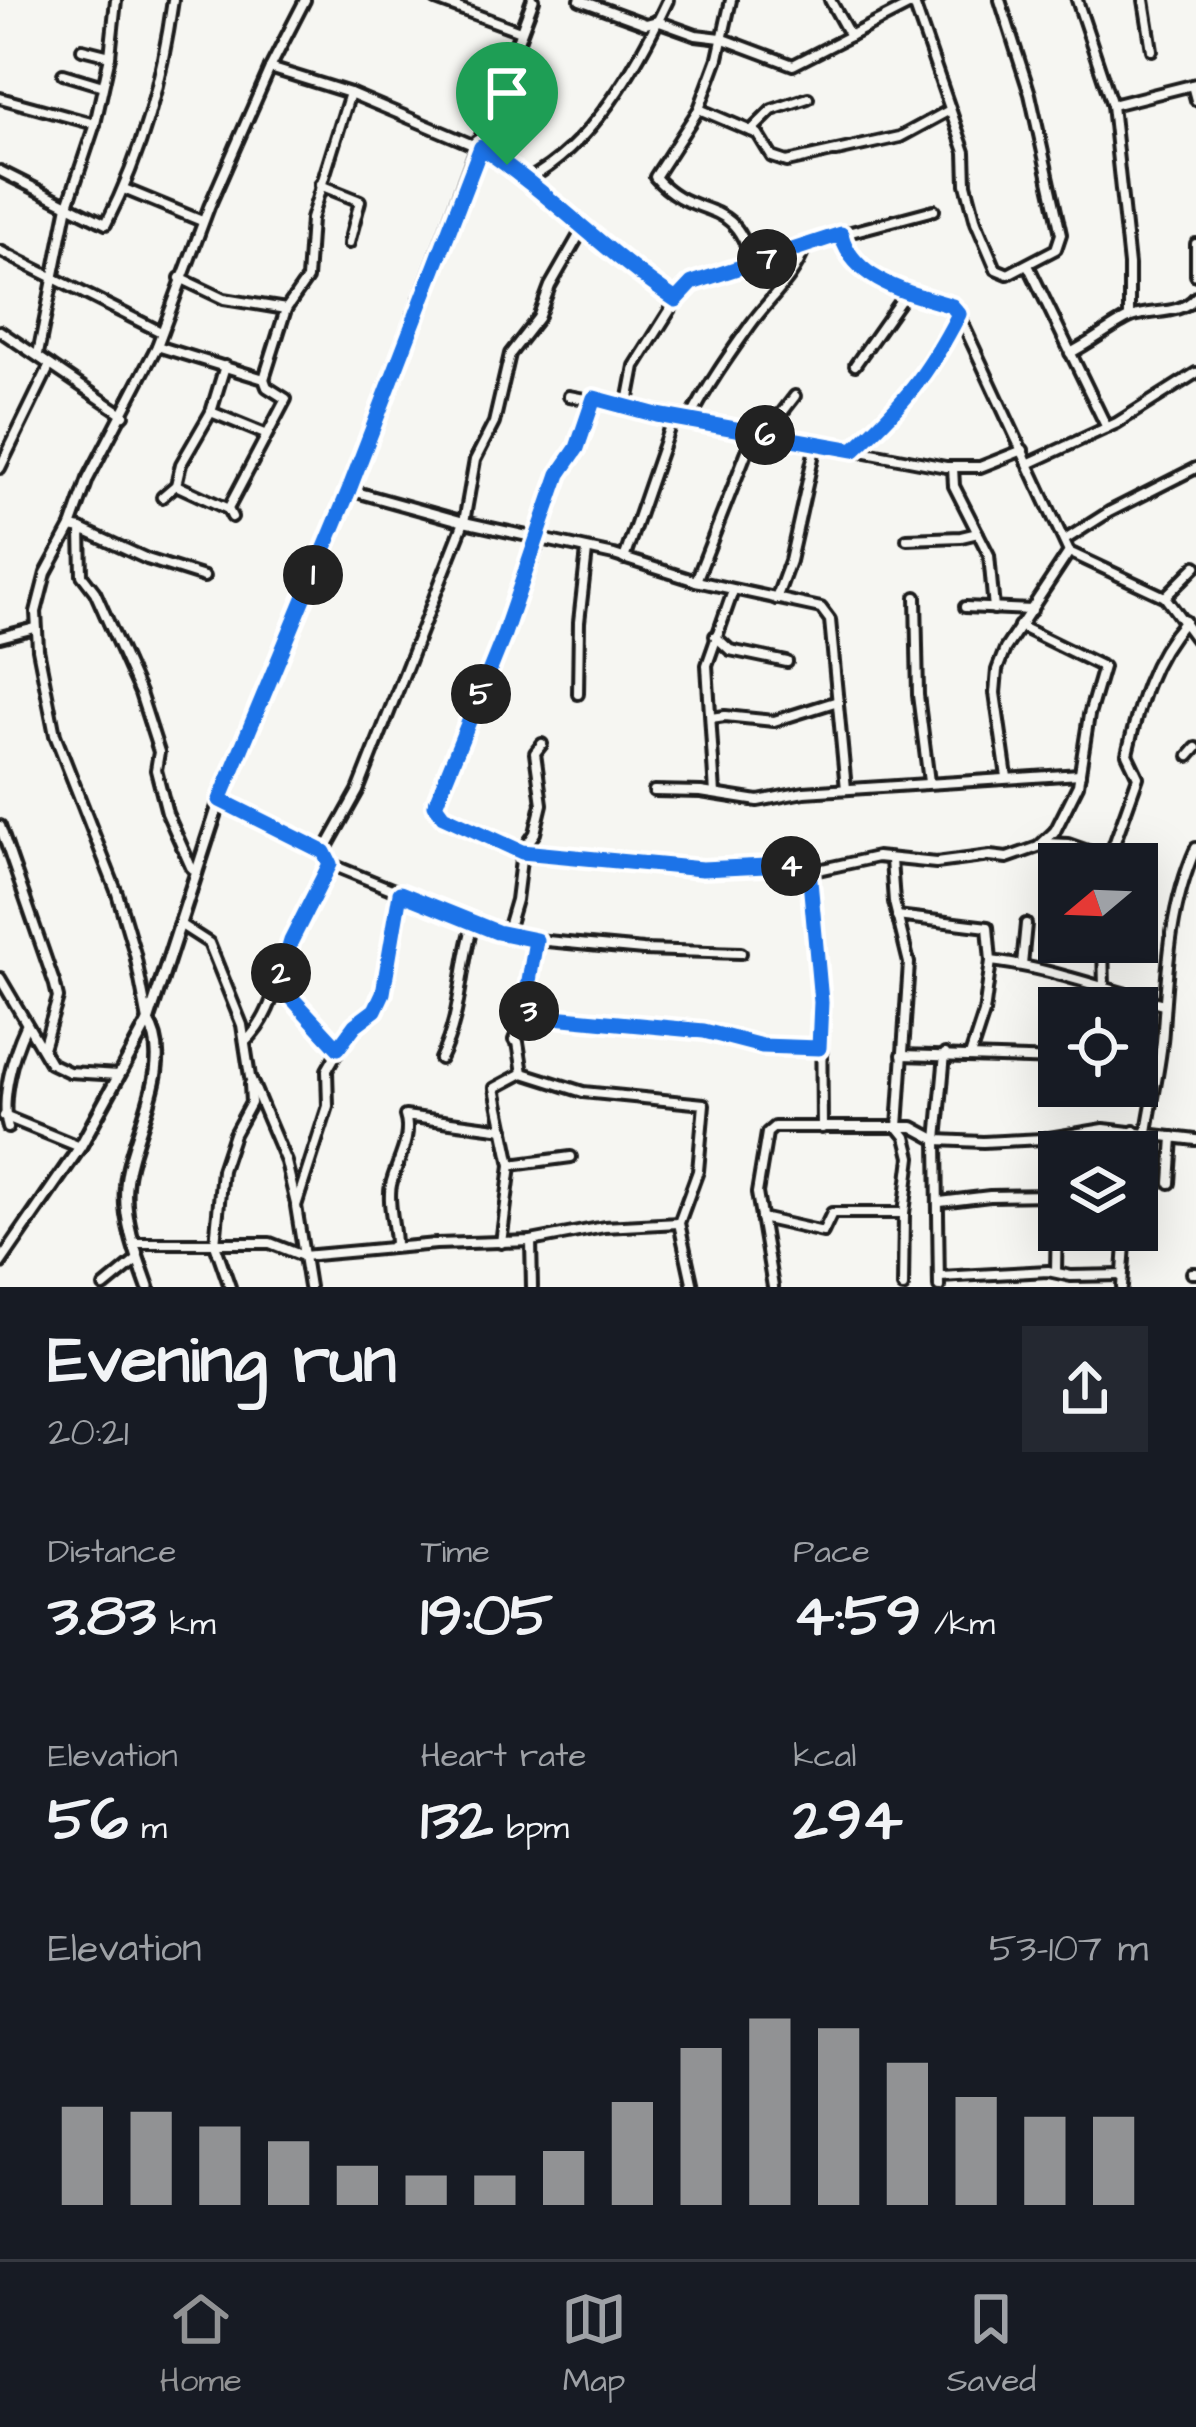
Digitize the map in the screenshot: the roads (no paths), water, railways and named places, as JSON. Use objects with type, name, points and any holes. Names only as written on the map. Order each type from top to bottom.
[{"type":"street","points":[[38,354],[68,205],[95,124],[110,56],[116,0]]},
{"type":"street","points":[[0,171],[106,224],[139,155],[165,58],[173,0]]},
{"type":"street","points":[[436,0],[520,31]]},
{"type":"street","points":[[0,1263],[80,1148],[148,1022],[220,800],[349,490],[533,0]]},
{"type":"street","points":[[580,0],[646,23],[657,21],[721,38],[793,65],[917,2],[967,162],[966,184],[976,222],[996,269],[1008,274],[1056,249],[1060,234],[1030,94],[1000,0]]},
{"type":"street","points":[[527,180],[553,167],[587,128],[627,74],[668,0]]},
{"type":"street","points":[[731,0],[718,58],[699,109],[656,177],[681,200],[730,219],[741,229],[751,262]]},
{"type":"street","points":[[830,0],[850,36]]},
{"type":"street","points":[[1077,0],[1112,105],[1129,317]]},
{"type":"street","points":[[1144,0],[1153,50]]},
{"type":"street","points":[[148,1287],[125,1190],[157,1064],[158,1037],[148,1022],[117,893],[55,735],[35,628],[46,574],[76,528],[88,479],[157,346],[202,221],[303,1]]},
{"type":"street","points":[[82,49],[110,56]]},
{"type":"street","points":[[270,68],[350,93],[481,147],[676,300]]},
{"type":"street","points":[[63,74],[103,86]]},
{"type":"street","points":[[1112,105],[1194,85],[1196,100]]},
{"type":"street","points":[[176,485],[230,513],[286,399],[267,387],[264,379],[286,309],[307,279],[311,219],[350,93]]},
{"type":"street","points":[[0,98],[95,124]]},
{"type":"street","points":[[751,131],[772,110],[808,98]]},
{"type":"street","points":[[699,109],[751,131],[764,140],[777,161],[788,162],[900,137],[950,110]]},
{"type":"street","points":[[393,363],[481,147]]},
{"type":"street","points":[[320,185],[360,201],[349,243]]},
{"type":"street","points":[[124,189],[202,221]]},
{"type":"street","points":[[627,408],[635,366],[692,283],[841,234],[934,210]]},
{"type":"street","points":[[324,852],[358,791],[464,522],[476,460],[494,423],[510,354],[538,318],[582,230]]},
{"type":"street","points":[[841,234],[847,253],[862,268],[907,291],[952,306],[959,314],[1069,552],[1165,597],[1196,639]]},
{"type":"street","points":[[1196,244],[1196,275]]},
{"type":"street","points":[[690,420],[708,385],[752,323],[794,274],[806,246]]},
{"type":"street","points":[[0,251],[161,332]]},
{"type":"street","points":[[1028,265],[1108,428]]},
{"type":"street","points":[[180,278],[224,299],[286,309]]},
{"type":"street","points":[[855,365],[907,291]]},
{"type":"street","points":[[1070,352],[1129,317],[1185,307],[1196,297]]},
{"type":"street","points":[[854,450],[909,397],[959,314]]},
{"type":"street","points":[[0,331],[124,415]]},
{"type":"street","points":[[157,346],[264,379]]},
{"type":"street","points":[[0,468],[50,365]]},
{"type":"street","points":[[162,497],[176,485],[181,464],[211,412],[226,365]]},
{"type":"street","points":[[1030,463],[1108,428],[1196,373]]},
{"type":"street","points":[[569,396],[952,467],[980,466],[1023,451]]},
{"type":"street","points":[[765,435],[795,396]]},
{"type":"street","points":[[594,398],[577,448],[559,474],[479,703],[435,805],[443,816],[522,852],[702,869],[788,865],[809,869],[877,857],[936,863],[1007,858],[1038,846]]},
{"type":"street","points":[[211,412],[265,434]]},
{"type":"street","points":[[624,559],[673,417]]},
{"type":"street","points":[[696,581],[754,433]]},
{"type":"street","points":[[776,598],[790,561],[816,443]]},
{"type":"street","points":[[952,467],[954,486],[993,570],[994,609]]},
{"type":"street","points":[[1065,540],[1196,468]]},
{"type":"street","points":[[349,490],[696,581],[821,608],[827,614],[847,789]]},
{"type":"street","points":[[76,528],[204,577]]},
{"type":"street","points":[[76,528],[82,575],[95,592],[140,693],[159,752],[156,770],[167,813],[191,867],[199,874]]},
{"type":"street","points":[[907,538],[978,533]]},
{"type":"street","points":[[578,694],[587,551]]},
{"type":"street","points":[[1007,777],[995,682],[1000,659],[1069,552]]},
{"type":"street","points":[[1165,597],[1196,566]]},
{"type":"street","points":[[715,794],[707,665],[734,590]]},
{"type":"street","points":[[916,597],[918,694],[928,782]]},
{"type":"street","points":[[964,607],[1033,610]]},
{"type":"street","points":[[1114,843],[1138,777],[1127,754],[1145,684],[1156,657],[1185,621]]},
{"type":"street","points":[[1019,626],[1103,667],[1089,715],[1080,774],[1045,843]]},
{"type":"street","points":[[0,637],[35,628]]},
{"type":"street","points":[[715,636],[730,650],[787,662]]},
{"type":"street","points":[[710,718],[774,721],[838,700]]},
{"type":"street","points":[[506,934],[522,852],[535,833],[542,804],[535,753],[542,744]]},
{"type":"street","points":[[654,791],[758,802],[776,795],[1080,774]]},
{"type":"street","points":[[220,800],[324,852],[330,864],[506,934],[643,950],[741,953]]},
{"type":"street","points":[[0,826],[58,998],[43,1048]]},
{"type":"street","points":[[1055,831],[1067,843]]},
{"type":"street","points":[[1148,1131],[1176,909],[1196,848]]},
{"type":"street","points":[[891,860],[909,963],[898,1127],[911,1157],[904,1213],[904,1287]]},
{"type":"street","points":[[244,1042],[257,1029],[291,941],[330,864]]},
{"type":"street","points":[[809,869],[821,1002],[822,1128]]},
{"type":"street","points":[[296,1206],[330,1096],[327,1070],[338,1048],[355,1025],[375,1010],[383,993],[400,893]]},
{"type":"street","points":[[898,916],[988,926],[991,961],[984,1012],[970,1056]]},
{"type":"street","points":[[440,1059],[460,1008],[466,946],[474,921]]},
{"type":"street","points":[[1022,964],[1026,924]]},
{"type":"street","points":[[182,925],[209,943],[242,1025],[250,1077],[251,1103],[222,1170],[214,1244],[230,1287]]},
{"type":"street","points":[[524,1073],[514,1040],[528,1017],[525,1005],[536,940]]},
{"type":"street","points":[[991,961],[1061,973],[1096,987]]},
{"type":"street","points":[[0,978],[50,1063],[59,1069],[119,1075]]},
{"type":"street","points":[[278,983],[338,1048]]},
{"type":"street","points":[[1158,1003],[1164,1004]]},
{"type":"street","points":[[528,1017],[704,1031],[762,1046],[819,1048]]},
{"type":"street","points":[[8,1128],[2,1116],[13,1055],[26,1026]]},
{"type":"street","points":[[945,1054],[937,1139],[940,1282],[1056,1272],[1122,1275]]},
{"type":"street","points":[[902,1055],[1038,1059]]},
{"type":"street","points":[[501,1243],[511,1165],[495,1088],[524,1073],[583,1092],[704,1104],[698,1171],[679,1223],[693,1287]]},
{"type":"street","points":[[250,1077],[286,1162],[309,1287]]},
{"type":"street","points":[[2,1116],[80,1148]]},
{"type":"street","points":[[389,1247],[395,1245],[395,1230],[389,1190],[409,1126],[405,1116],[504,1129]]},
{"type":"street","points":[[773,1287],[757,1182],[770,1129],[914,1127],[937,1139],[1038,1139]]},
{"type":"street","points":[[1083,1131],[1142,1131]]},
{"type":"street","points":[[1158,1134],[1196,1140]]},
{"type":"street","points":[[1170,1183],[1173,1137]]},
{"type":"street","points":[[511,1165],[571,1157]]},
{"type":"street","points":[[940,1202],[1038,1196]]},
{"type":"street","points":[[760,1217],[823,1232],[832,1213],[904,1213]]},
{"type":"street","points":[[276,1243],[304,1256],[531,1241],[604,1226],[679,1223]]},
{"type":"street","points":[[134,1243],[276,1243],[300,1234]]},
{"type":"street","points":[[531,1241],[532,1287]]},
{"type":"street","points":[[1056,1251],[1056,1272]]},
{"type":"street","points":[[1122,1287],[1124,1251]]},
{"type":"street","points":[[104,1287],[138,1258]]}]
